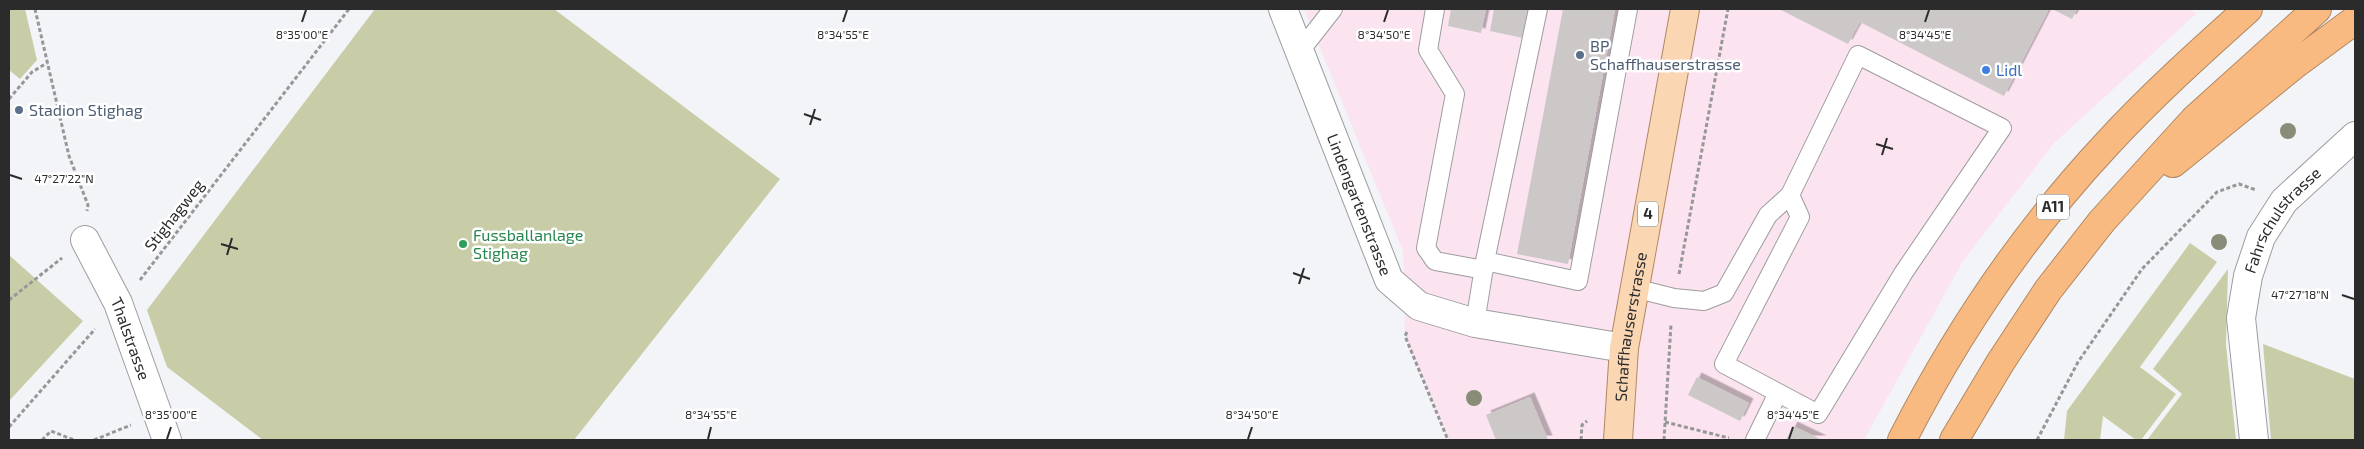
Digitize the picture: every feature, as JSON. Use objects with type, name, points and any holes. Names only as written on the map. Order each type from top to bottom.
[{"type":"highway","name":"A11","points":[[1902,440],[1925,395],[1973,315],[2022,246],[2057,202],[2105,145],[2137,112],[2248,9]]},
{"type":"highway","points":[[1954,440],[2000,363],[2048,290],[2102,221],[2194,120],[2317,9]]},
{"type":"highway","points":[[2102,221],[2294,65],[2355,20]]},
{"type":"main road","name":"Schaffhauserstrasse","points":[[1618,440],[1624,348],[1685,9]]},
{"type":"street","name":"Lindengartenstrasse","points":[[1283,9],[1389,280],[1419,306],[1475,323],[1624,348]]},
{"type":"street","name":"Fahrschulstrasse","points":[[2254,440],[2241,318],[2248,276],[2261,237],[2284,201],[2355,136]]},
{"type":"street","name":"Thalstrasse","points":[[85,240],[118,303],[167,440]]},
{"type":"lane","points":[[1300,51],[1332,9]]},
{"type":"lane","points":[[1435,9],[1428,50],[1455,94],[1426,248],[1435,261],[1484,266],[1578,281],[1628,9]]},
{"type":"lane","points":[[1475,323],[1484,266],[1538,9]]},
{"type":"lane","points":[[1634,288],[1674,298],[1704,301],[1724,293],[1768,215],[1790,195],[1858,55],[2002,128],[1904,272],[1818,414],[1724,364],[1800,217],[1790,195]]},
{"type":"lane","points":[[1755,440],[1778,393]]},
{"type":"path","points":[[9,300],[85,240],[88,205],[69,156],[35,9]]},
{"type":"path","name":"Stighagweg","points":[[9,427],[139,280],[349,9]]},
{"type":"path","points":[[1664,440],[1668,342],[1674,298],[1728,9]]},
{"type":"path","points":[[9,99],[32,72],[47,62]]},
{"type":"path","points":[[2037,440],[2078,362],[2142,269],[2217,192],[2239,184],[2284,201]]},
{"type":"path","points":[[1419,306],[1405,336],[1448,440]]},
{"type":"path","points":[[94,440],[158,414]]},
{"type":"path","points":[[1665,422],[1730,438]]},
{"type":"path","points":[[1581,440],[1582,425]]},
{"type":"path","points":[[42,440],[51,431],[74,440]]},
{"type":"shaded area","points":[[1304,9],[2188,9],[2197,13],[2054,143],[1963,261],[1864,440],[1448,440],[1405,336],[1403,251]]},
{"type":"green space","points":[[9,9],[25,9],[37,60],[20,79],[9,70]]},
{"type":"green space","name":"Fussballanlage Stighag","points":[[375,9],[554,9],[780,179],[574,440],[263,440],[167,367],[147,310]]},
{"type":"green space","points":[[2190,243],[2217,262],[2140,367],[2176,394],[2141,440],[2136,440],[2103,416],[2100,440],[2064,440],[2067,411]]},
{"type":"green space","points":[[9,255],[83,321],[9,401]]},
{"type":"green space","points":[[2228,269],[2226,345],[2236,440],[2147,440],[2182,394],[2153,369]]},
{"type":"green space","points":[[2263,344],[2355,379],[2355,440],[2271,440]]},
{"type":"building","points":[[1451,9],[1486,9],[1481,33],[1448,26]]},
{"type":"building","points":[[1494,9],[1529,9],[1523,38],[1490,31]]},
{"type":"building","points":[[1563,9],[1615,9],[1568,264],[1517,254]]},
{"type":"building","name":"Lidl","points":[[1779,9],[2049,9],[2004,96],[1860,22],[1848,44]]},
{"type":"building","points":[[2052,9],[2077,9],[2072,19]]},
{"type":"building","points":[[1697,377],[1749,403],[1740,421],[1688,395]]},
{"type":"building","points":[[1530,397],[1548,440],[1496,440],[1486,415]]},
{"type":"building","points":[[1793,426],[1822,440],[1786,440]]},
{"type":"place","name":"BP Schaffhauserstrasse","points":[[1580,55]]},
{"type":"place","name":"Lidl","points":[[1986,70]]},
{"type":"place","name":"Stadion Stighag","points":[[19,110]]},
{"type":"place","name":"Fussballanlage Stighag","points":[[463,244]]}]
